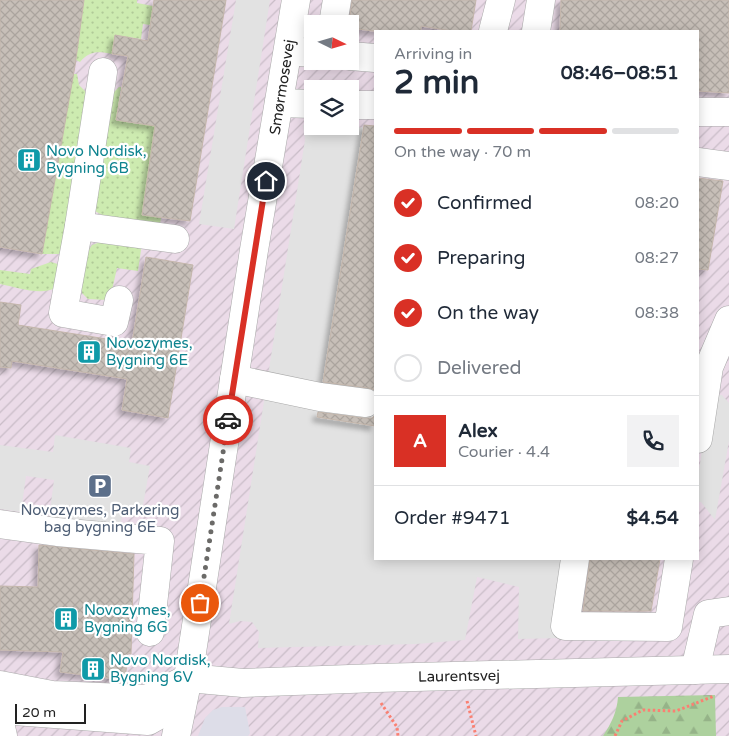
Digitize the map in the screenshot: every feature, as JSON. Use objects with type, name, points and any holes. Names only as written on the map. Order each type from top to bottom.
[{"type":"street","name":"Smørmosevej","points":[[176,736],[188,678],[279,104],[300,52],[296,0]]},
{"type":"street","points":[[334,15],[337,0]]},
{"type":"street","points":[[494,30],[501,0]]},
{"type":"street","points":[[536,30],[542,0]]},
{"type":"street","points":[[359,57],[374,58]]},
{"type":"street","points":[[103,72],[79,226],[52,312],[114,322],[119,300]]},
{"type":"street","points":[[279,104],[304,104]]},
{"type":"street","points":[[359,105],[374,105]]},
{"type":"street","points":[[699,112],[729,112]]},
{"type":"street","points":[[699,162],[729,166]]},
{"type":"street","points":[[79,226],[175,239]]},
{"type":"street","points":[[699,432],[709,367],[729,320]]},
{"type":"street","points":[[234,379],[312,396],[366,403]]},
{"type":"street","points":[[0,524],[57,532],[160,541],[150,632]]},
{"type":"street","points":[[575,560],[565,626],[668,627],[679,560]]},
{"type":"street","points":[[695,670],[708,614],[729,611]]},
{"type":"street","name":"Laurentsvej","points":[[188,678],[243,683],[726,669]]},
{"type":"street","name":"Smørmosevej","points":[[0,710],[148,722],[164,712],[188,678]]},
{"type":"street","points":[[0,685],[52,695],[147,699],[188,678]]},
{"type":"street","points":[[0,723],[3,736]]},
{"type":"path","points":[[615,736],[622,721],[643,710],[676,711],[720,694],[726,669]]},
{"type":"path","points":[[466,676],[468,706],[476,736]]},
{"type":"path","points":[[378,678],[381,703],[397,727],[398,736]]},
{"type":"shaded area","points":[[0,0],[729,0],[729,736],[0,736]]},
{"type":"shaded area","points":[[236,0],[270,0],[234,229],[199,224]]},
{"type":"shaded area","points":[[359,127],[374,128],[374,560],[575,560],[563,638],[518,639],[519,587],[477,577],[465,640],[416,644],[258,648],[259,632],[252,622],[240,621],[229,624],[304,135],[359,135]]},
{"type":"shaded area","points":[[711,395],[722,395],[729,403],[729,441],[715,520],[699,502],[699,470]]},
{"type":"shaded area","name":"Novozymes, Parkering bag bygning 6E","points":[[55,435],[131,448],[129,462],[150,466],[142,511],[123,508],[120,528],[49,518],[54,480],[26,476],[21,512],[0,509],[0,445],[53,452]]},
{"type":"shaded area","points":[[222,707],[245,707],[250,733],[248,736],[198,736],[205,718],[213,710]]},
{"type":"green space","points":[[84,0],[137,0],[137,3],[153,6],[150,25],[143,24],[141,39],[115,35],[112,54],[102,52],[90,54],[80,62],[76,60]]},
{"type":"green space","points":[[73,74],[77,74],[79,85],[89,95],[64,254],[42,254]]},
{"type":"green space","points":[[121,87],[116,120],[138,124],[142,102],[159,105],[143,215],[161,218],[160,224],[102,215],[93,210],[112,94]]},
{"type":"green space","points":[[109,239],[142,243],[138,271],[117,268],[112,290],[107,300],[88,299],[82,293],[80,278],[84,258],[92,245]]},
{"type":"green space","points":[[51,262],[61,265],[57,287],[51,290],[37,291],[0,284],[0,270],[30,274],[31,269]]},
{"type":"green space","points":[[715,695],[716,736],[603,736],[613,718],[618,697]]},
{"type":"building","name":"Novo Nordisk, Bygning 6B","points":[[0,0],[84,0],[75,66],[42,254],[0,247]]},
{"type":"building","points":[[154,0],[226,0],[190,221],[142,215],[155,126],[116,120],[128,56],[112,54],[115,35],[148,41]]},
{"type":"building","points":[[352,0],[476,0],[471,30],[446,30],[421,26],[421,30],[373,31],[359,29],[359,15],[350,15]]},
{"type":"building","points":[[561,0],[729,0],[729,93],[699,91],[699,30],[560,30]]},
{"type":"building","points":[[364,125],[374,126],[374,390],[323,382]]},
{"type":"building","points":[[699,178],[723,181],[708,270],[699,269]]},
{"type":"building","name":"Novozymes, Bygning 6E","points":[[146,257],[193,265],[168,418],[122,410],[127,379],[12,361],[11,368],[0,367],[0,302],[21,305],[18,325],[132,343]]},
{"type":"building","points":[[318,412],[364,418],[372,418],[374,416],[374,426],[317,417]]},
{"type":"building","name":"Novozymes, Bygning 6G","points":[[39,545],[134,554],[131,654],[128,653],[125,680],[60,672],[63,652],[0,650],[0,586],[38,587]]},
{"type":"building","points":[[590,560],[660,560],[651,611],[583,611]]},
{"type":"way so far","points":[[200,603],[228,420]]},
{"type":"place","name":"Novo Nordisk, Bygning 6B","points":[[29,160]]},
{"type":"place","name":"Novozymes, Bygning 6E","points":[[89,352]]},
{"type":"place","name":"Novozymes, Parkering bag bygning 6E","points":[[100,486]]},
{"type":"place","name":"Novozymes, Bygning 6G","points":[[66,619]]},
{"type":"place","name":"Novo Nordisk, Bygning 6V","points":[[93,669]]},
{"type":"route","points":[[228,420],[266,181]]}]
